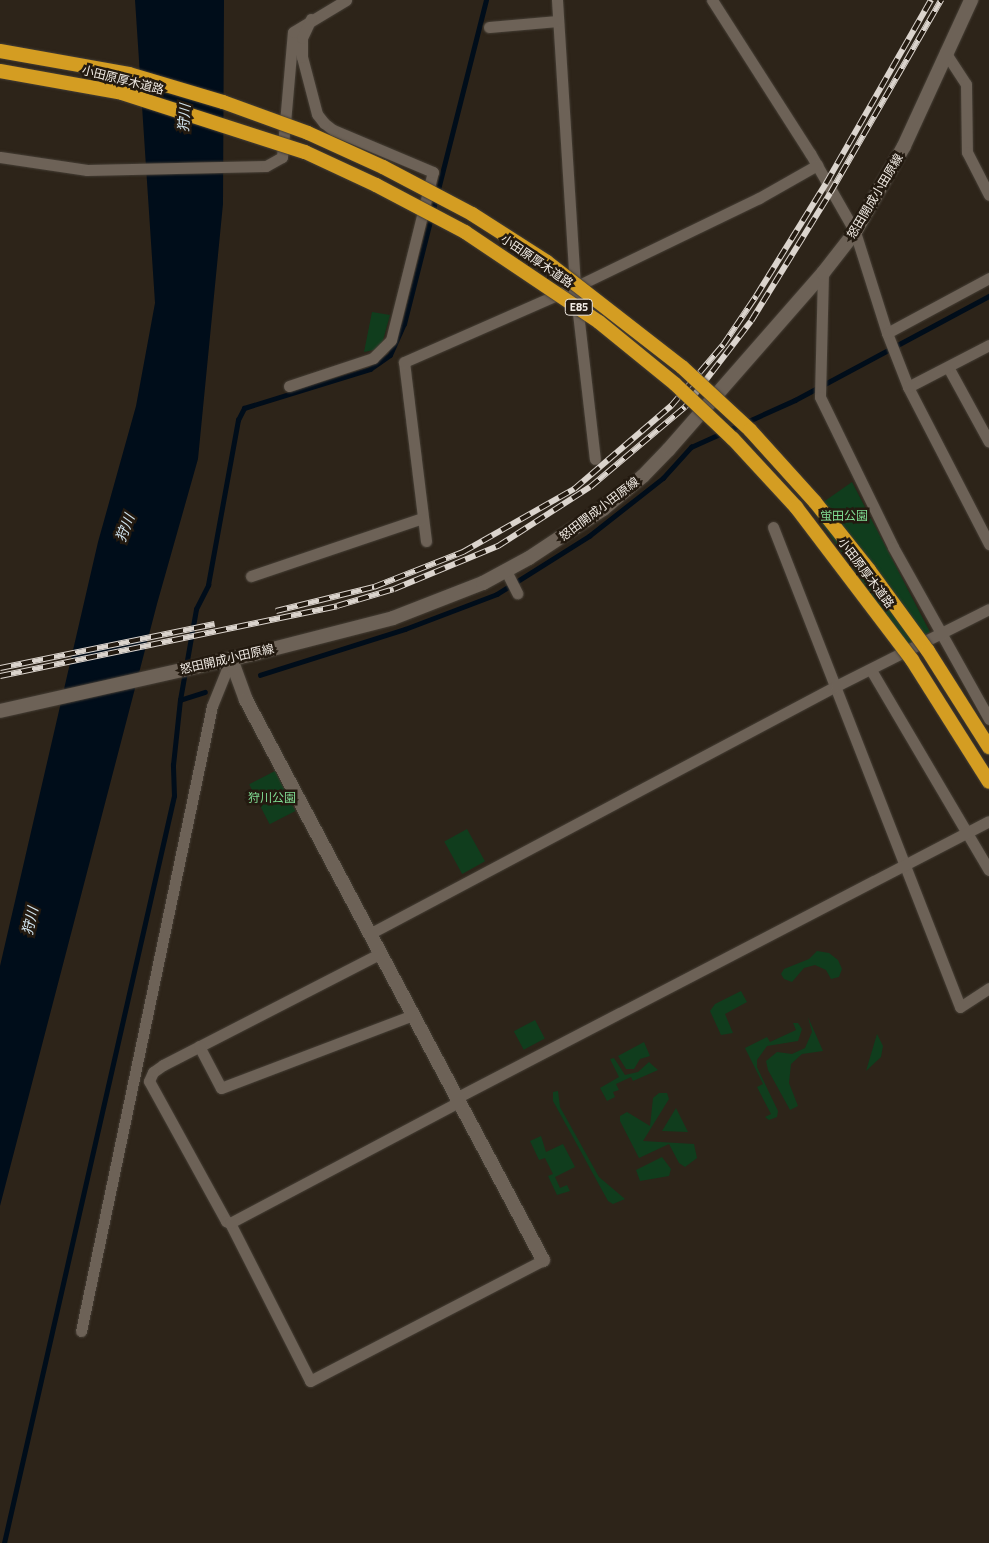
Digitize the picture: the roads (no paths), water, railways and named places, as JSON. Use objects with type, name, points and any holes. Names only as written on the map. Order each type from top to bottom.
[{"type":"highway","name":"小田原厚木道路","points":[[0,51],[129,74],[223,102],[308,133],[383,166],[464,209],[547,262],[682,367],[750,430],[815,502],[869,570],[928,651],[989,747]]},
{"type":"highway","name":"小田原厚木道路","points":[[0,71],[122,93],[305,152],[376,185],[465,232],[591,316],[675,384],[733,439],[796,507],[912,660],[989,782]]},
{"type":"main road","name":"怒田開成小田原線","points":[[2,711],[231,659],[393,618],[507,575],[557,541],[643,476],[823,273],[855,232],[904,146],[971,0]]},
{"type":"main road","points":[[231,659],[246,700],[543,1260]]},
{"type":"street","points":[[0,157],[87,170],[266,166],[282,157],[293,32],[311,19],[346,0]]},
{"type":"street","points":[[557,0],[575,287],[595,459]]},
{"type":"street","points":[[712,0],[817,165],[855,232],[887,333],[908,387],[989,544]]},
{"type":"street","points":[[289,386],[373,358],[391,340],[433,172],[333,130],[324,123],[317,114],[302,56],[302,38],[311,19]]},
{"type":"street","points":[[489,27],[558,21]]},
{"type":"street","points":[[946,52],[966,84],[967,152],[989,195]]},
{"type":"street","points":[[426,541],[404,362],[575,287],[751,202],[817,165]]},
{"type":"street","points":[[823,273],[820,397],[939,635],[989,719]]},
{"type":"street","points":[[887,333],[989,278]]},
{"type":"street","points":[[908,387],[989,345]]},
{"type":"street","points":[[948,367],[989,442]]},
{"type":"street","points":[[251,576],[422,518]]},
{"type":"street","points":[[774,526],[960,1007],[989,988]]},
{"type":"street","points":[[507,575],[517,593]]},
{"type":"street","points":[[371,933],[836,686],[989,609]]},
{"type":"street","points":[[81,1331],[212,706],[231,659]]},
{"type":"street","points":[[871,670],[969,832],[989,870]]},
{"type":"street","points":[[230,1223],[459,1099],[989,821]]},
{"type":"street","points":[[136,1070],[153,1072],[199,1046],[381,953]]},
{"type":"street","points":[[199,1046],[221,1088],[413,1015]]},
{"type":"street","points":[[153,1072],[149,1081],[226,1221],[230,1223],[310,1381],[543,1260]]},
{"type":"water","name":"狩川","points":[[135,0],[224,0],[223,204],[198,459],[157,604],[0,1206],[0,966],[98,542],[136,406],[155,303]]},
{"type":"waterway","points":[[4,1543],[174,796],[173,765],[180,700],[196,609],[208,585],[238,420],[244,408],[370,369],[390,355],[404,324],[486,0]]},
{"type":"waterway","points":[[260,675],[405,629],[497,594],[589,536],[663,478],[691,447],[795,400],[989,296]]},
{"type":"waterway","points":[[180,700],[205,692]]},
{"type":"railway","points":[[276,611],[374,587],[463,552],[574,489],[671,406],[723,345],[756,296],[826,183],[931,0]]},
{"type":"railway","points":[[0,676],[337,606],[394,589],[498,546],[590,487],[685,407],[751,321],[830,193],[941,0]]},
{"type":"railway","points":[[0,668],[215,624]]},
{"type":"park label","name":"蛍田公園","points":[[844,516]]},
{"type":"park label","name":"狩川公園","points":[[272,798]]}]
